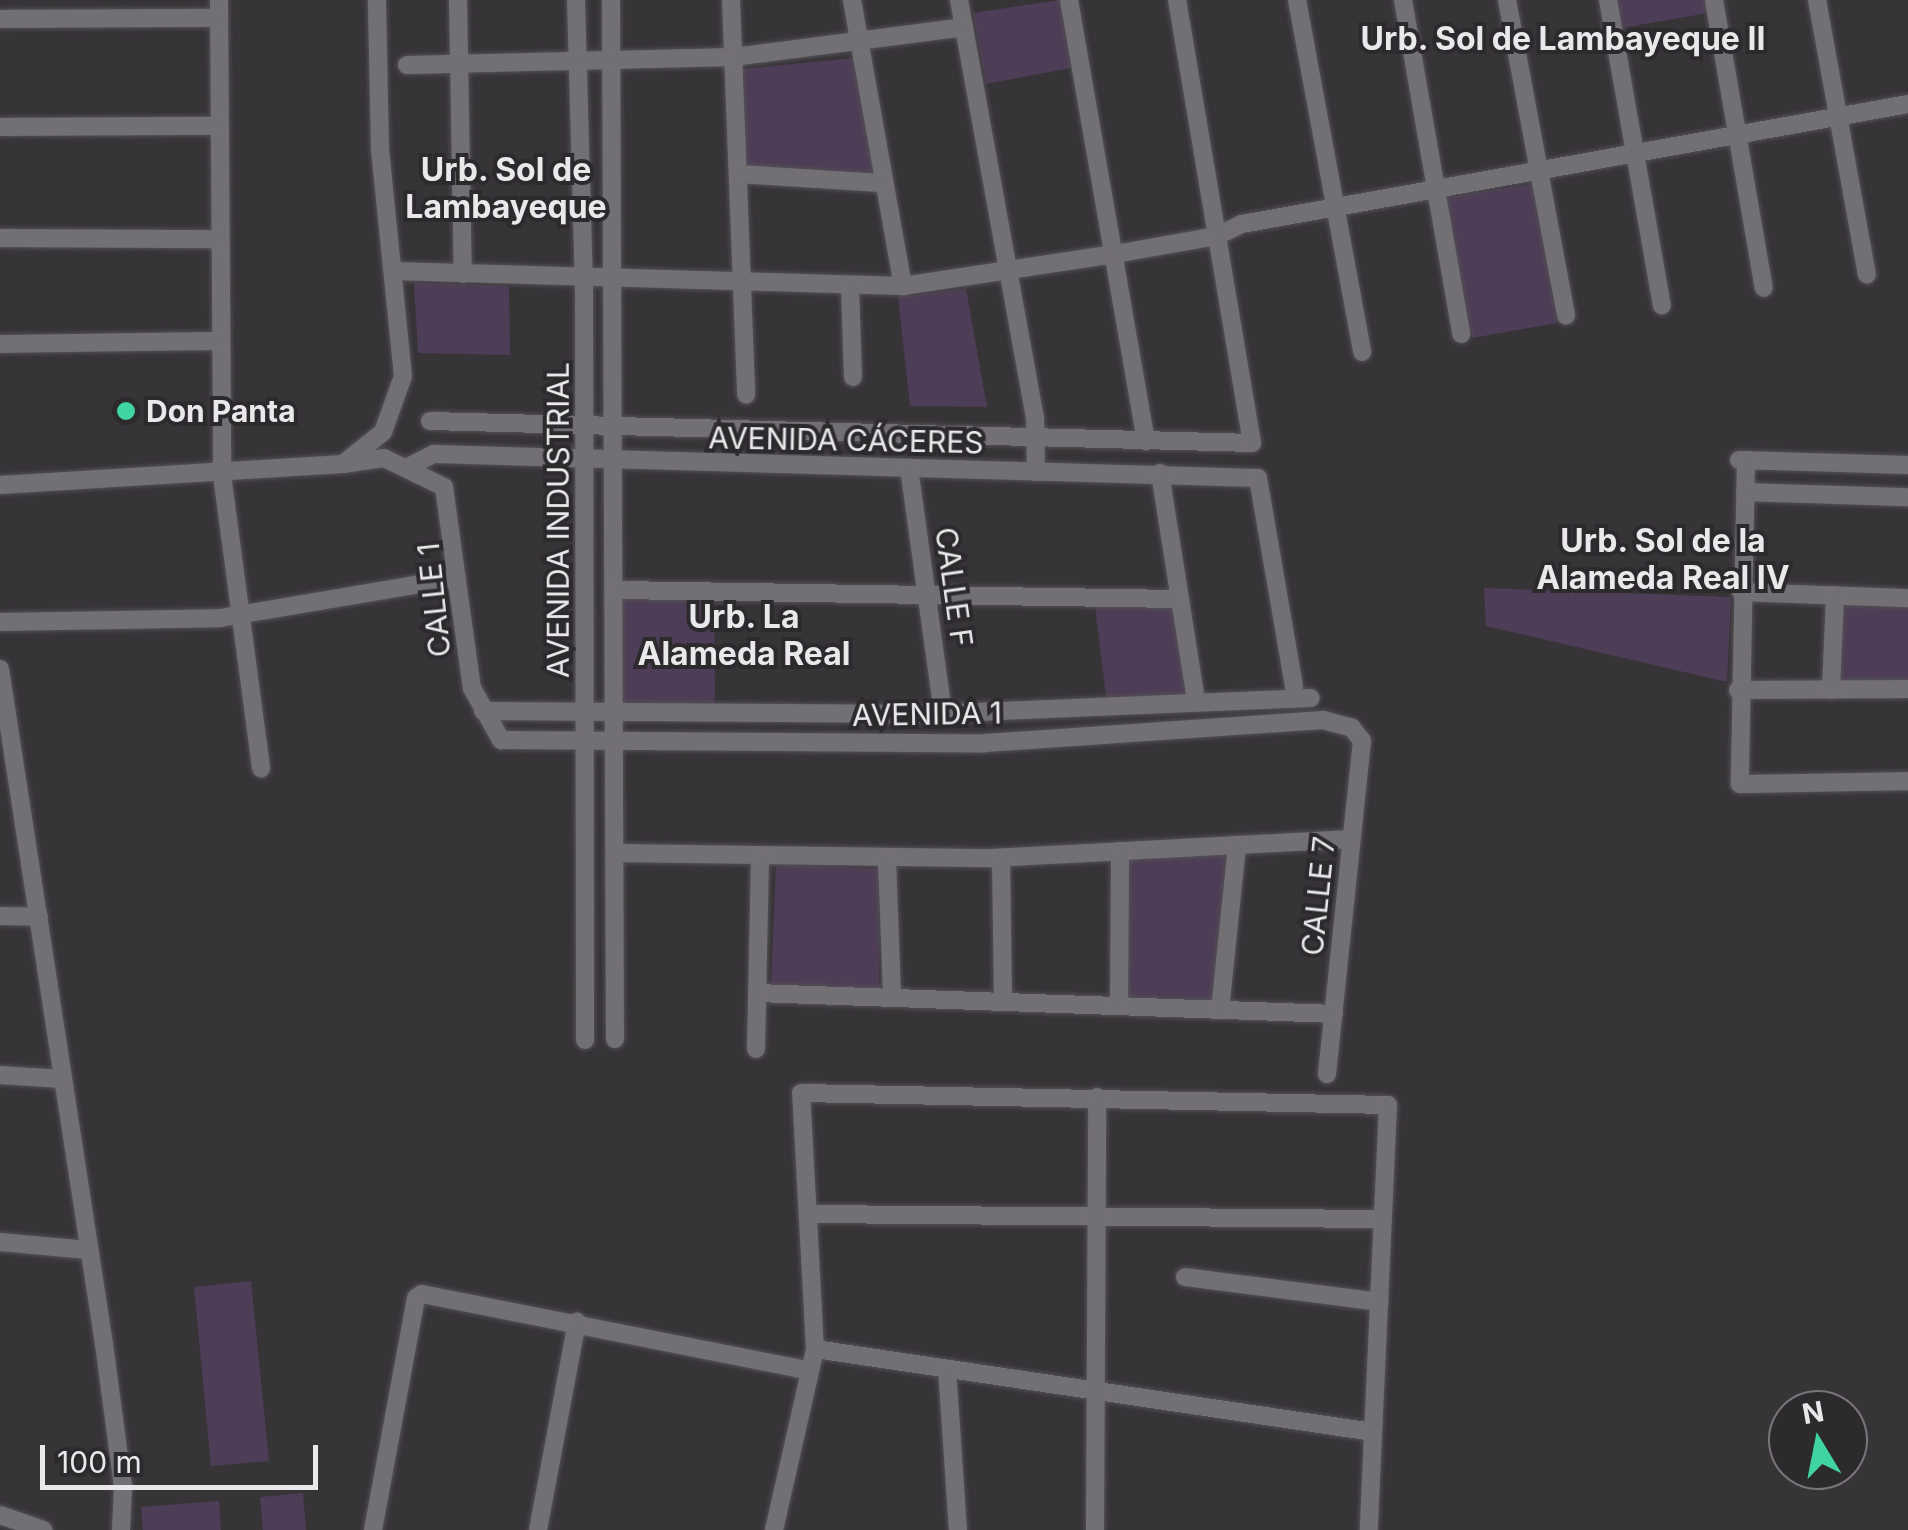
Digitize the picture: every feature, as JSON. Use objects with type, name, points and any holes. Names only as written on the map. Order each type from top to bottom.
[{"type":"street","points":[[343,464],[383,432],[403,376],[380,150],[377,0]]},
{"type":"street","points":[[458,0],[463,274]]},
{"type":"street","name":"AVENIDA INDUSTRIAL","points":[[576,0],[586,422],[586,1040]]},
{"type":"street","name":"AVENIDA INDUSTRIAL","points":[[612,0],[618,462],[614,1039]]},
{"type":"street","points":[[731,0],[746,396]]},
{"type":"street","points":[[852,0],[902,286]]},
{"type":"street","points":[[959,0],[1037,439],[1036,472]]},
{"type":"street","points":[[1069,0],[1146,441]]},
{"type":"street","points":[[1176,0],[1218,236]]},
{"type":"street","points":[[1297,0],[1362,352]]},
{"type":"street","points":[[1403,0],[1461,334]]},
{"type":"street","points":[[1508,0],[1566,316]]},
{"type":"street","points":[[1608,0],[1662,305]]},
{"type":"street","points":[[1714,0],[1764,288]]},
{"type":"street","points":[[1818,0],[1867,274]]},
{"type":"street","points":[[0,19],[219,9],[222,474],[238,616],[262,768]]},
{"type":"street","points":[[407,66],[734,57],[860,45],[964,28]]},
{"type":"street","points":[[394,272],[902,286],[1218,236],[1242,224],[1908,104]]},
{"type":"street","points":[[0,127],[220,126]]},
{"type":"street","points":[[739,174],[884,183]]},
{"type":"street","name":"AVENIDA CÁCERES","points":[[430,421],[586,422],[1252,443],[1218,236]]},
{"type":"street","points":[[0,238],[220,239]]},
{"type":"street","points":[[850,287],[854,377]]},
{"type":"street","points":[[0,344],[221,340]]},
{"type":"street","name":"AVENIDA CÁCERES","points":[[410,466],[434,454],[1258,478],[1294,687]]},
{"type":"street","points":[[0,484],[222,474],[384,458],[410,466]]},
{"type":"street","points":[[1908,466],[1741,460],[1745,492],[1738,690],[1740,784],[1908,781]]},
{"type":"street","name":"CALLE 1","points":[[410,466],[444,487],[451,501],[472,688],[501,740]]},
{"type":"street","name":"CALLE F","points":[[909,468],[943,713]]},
{"type":"street","points":[[1160,473],[1195,693]]},
{"type":"street","points":[[1745,492],[1908,497]]},
{"type":"street","points":[[0,622],[238,616],[458,578]]},
{"type":"street","points":[[617,590],[1178,599]]},
{"type":"street","points":[[1741,592],[1908,598]]},
{"type":"street","points":[[1831,690],[1834,596]]},
{"type":"street","points":[[0,669],[122,1486],[121,1530]]},
{"type":"street","points":[[1738,690],[1908,689]]},
{"type":"street","name":"AVENIDA 1","points":[[483,712],[943,713],[1310,698]]},
{"type":"street","name":"AVENIDA 1","points":[[501,740],[985,742],[1323,720],[1352,728]]},
{"type":"street","name":"CALLE 7","points":[[1328,1074],[1362,741],[1352,728]]},
{"type":"street","points":[[615,853],[1001,858],[1352,838]]},
{"type":"street","points":[[1220,1010],[1237,845]]},
{"type":"street","points":[[1119,1006],[1120,852]]},
{"type":"street","points":[[756,1049],[760,856]]},
{"type":"street","points":[[1001,858],[1003,1002]]},
{"type":"street","points":[[888,859],[892,998]]},
{"type":"street","points":[[0,916],[39,917]]},
{"type":"street","points":[[757,993],[1334,1014]]},
{"type":"street","points":[[0,1075],[62,1078]]},
{"type":"street","points":[[774,1530],[806,1370],[815,1349],[802,1093],[1388,1105],[1369,1530]]},
{"type":"street","points":[[1095,1530],[1097,1098]]},
{"type":"street","points":[[808,1214],[1383,1219]]},
{"type":"street","points":[[0,1242],[88,1250]]},
{"type":"street","points":[[1185,1277],[1379,1302]]},
{"type":"street","points":[[373,1530],[416,1298],[577,1322],[806,1370]]},
{"type":"street","points":[[538,1530],[577,1322]]},
{"type":"street","points":[[815,1349],[1374,1432]]},
{"type":"street","points":[[947,1368],[958,1530]]},
{"type":"street","points":[[0,1515],[43,1530]]},
{"type":"shaded area","points":[[1060,0],[1071,68],[986,84],[973,13]]},
{"type":"shaded area","points":[[1617,0],[1706,0],[1708,13],[1622,28]]},
{"type":"shaded area","points":[[854,58],[875,174],[746,168],[743,69]]},
{"type":"shaded area","points":[[1533,184],[1557,323],[1472,338],[1444,198]]},
{"type":"shaded area","points":[[414,283],[509,286],[510,355],[418,353]]},
{"type":"shaded area","points":[[966,289],[987,407],[910,406],[898,297]]},
{"type":"shaded area","points":[[1484,588],[1731,597],[1727,682],[1486,626]]},
{"type":"shaded area","points":[[623,599],[714,599],[715,704],[623,702]]},
{"type":"shaded area","points":[[1839,601],[1908,603],[1908,684],[1836,684]]},
{"type":"shaded area","points":[[1095,606],[1172,607],[1188,699],[1107,704]]},
{"type":"shaded area","points":[[1227,852],[1212,1000],[1128,999],[1127,857]]},
{"type":"shaded area","points":[[776,864],[879,869],[879,991],[771,985]]},
{"type":"shaded area","points":[[251,1281],[269,1461],[211,1466],[194,1287]]},
{"type":"shaded area","points":[[303,1493],[306,1530],[263,1530],[260,1497]]},
{"type":"shaded area","points":[[219,1501],[221,1530],[143,1530],[141,1507]]},
{"type":"place","name":"Don Panta","points":[[126,411]]},
{"type":"district","name":"Urb. Sol de Lambayeque II","points":[[1563,39]]},
{"type":"district","name":"Urb. Sol de Lambayeque","points":[[506,190]]},
{"type":"district","name":"Urb. Sol de la Alameda Real IV","points":[[1663,560]]},
{"type":"district","name":"Urb. La Alameda Real","points":[[744,636]]}]
